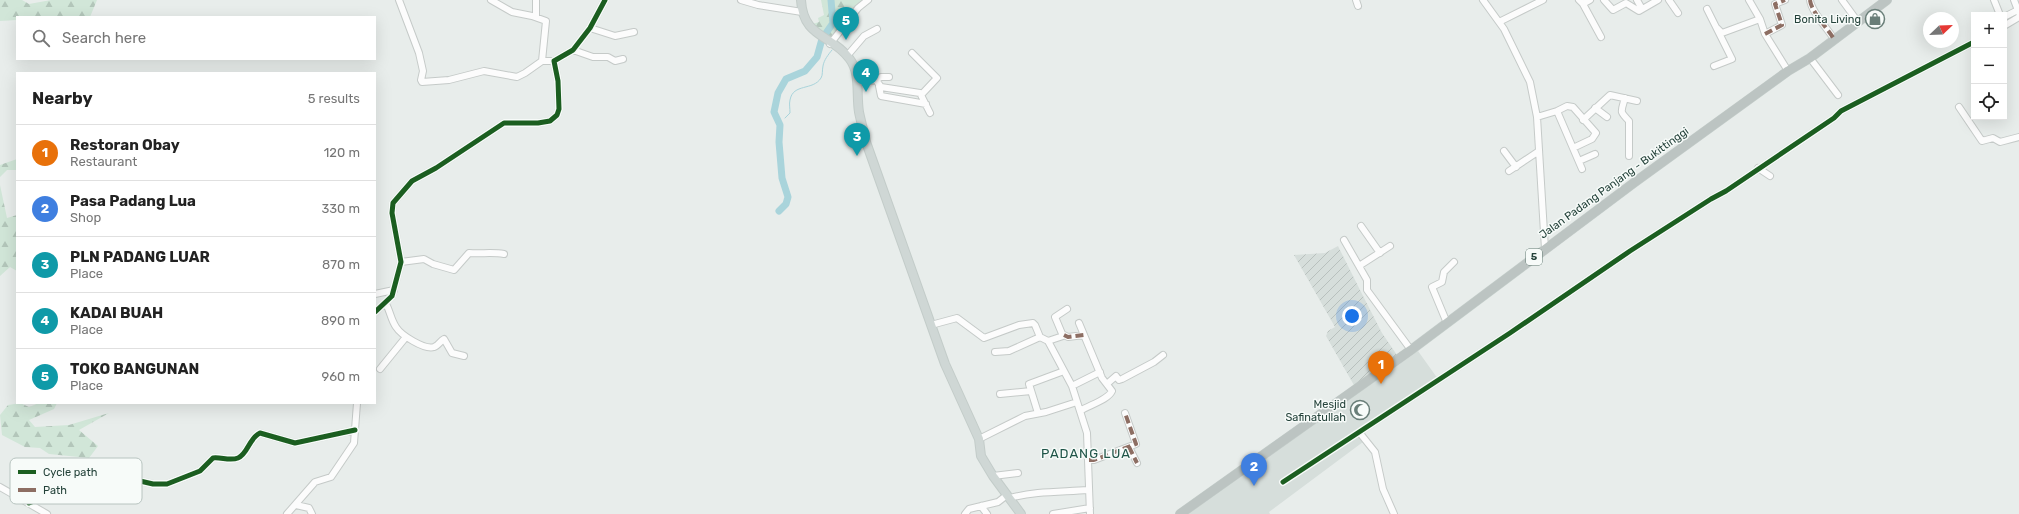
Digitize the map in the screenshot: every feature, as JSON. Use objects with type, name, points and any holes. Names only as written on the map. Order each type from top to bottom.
[{"type":"highway","name":"Jalan Padang Panjang - Bukittinggi","points":[[1180,514],[1411,350],[1545,249],[1788,71],[1810,58],[1887,0]]},
{"type":"main road","points":[[801,0],[802,12],[811,28],[841,50],[854,66],[858,82],[859,111],[866,142],[945,364],[979,438],[981,456],[993,476],[1021,514]]},
{"type":"street","points":[[399,0],[419,53],[423,71],[420,80],[422,82],[449,80],[484,72],[516,77],[525,73],[542,61],[554,62],[573,50],[590,28],[605,0]]},
{"type":"street","points":[[491,0],[512,12],[536,17],[547,23],[542,61]]},
{"type":"street","points":[[536,0],[536,17]]},
{"type":"street","points":[[741,0],[758,5],[802,12]]},
{"type":"street","points":[[830,43],[858,8],[868,0]]},
{"type":"street","points":[[1483,0],[1499,22],[1530,82],[1537,117],[1545,249]]},
{"type":"street","points":[[1499,22],[1543,0]]},
{"type":"street","points":[[1590,0],[1581,2],[1601,37]]},
{"type":"street","points":[[1604,0],[1613,10],[1626,3],[1630,4],[1635,10],[1642,9],[1658,0]]},
{"type":"street","points":[[1637,0],[1642,9]]},
{"type":"street","points":[[1670,0],[1678,13]]},
{"type":"street","points":[[1749,0],[1760,19],[1765,34],[1788,71]]},
{"type":"street","points":[[1765,34],[1782,25],[1775,4],[1785,0]]},
{"type":"street","points":[[1810,0],[1813,10],[1834,39]]},
{"type":"street","points":[[1842,0],[1858,22]]},
{"type":"street","points":[[1994,0],[1999,12]]},
{"type":"street","points":[[2007,16],[2018,11],[2014,0]]},
{"type":"street","points":[[1708,9],[1732,59],[1714,66]]},
{"type":"street","points":[[2007,24],[2019,17]]},
{"type":"street","points":[[1716,27],[1722,33],[1760,19]]},
{"type":"street","points":[[590,28],[615,36],[634,32]]},
{"type":"street","points":[[847,56],[864,36],[877,29]]},
{"type":"street","points":[[1283,482],[1510,333],[1630,251],[1726,191],[1834,118],[1841,111],[1971,44]]},
{"type":"street","points":[[573,50],[593,57],[608,57],[615,61],[623,59]]},
{"type":"street","points":[[912,53],[937,78],[922,94]]},
{"type":"street","points":[[1810,58],[1838,95]]},
{"type":"street","points":[[376,311],[386,304],[392,296],[401,262],[392,213],[393,203],[412,181],[436,168],[504,123],[538,123],[550,121],[557,115],[559,109],[558,81],[554,62]]},
{"type":"street","points":[[878,83],[882,78],[889,77]]},
{"type":"street","points":[[858,82],[878,83],[922,94]]},
{"type":"street","points":[[878,83],[881,96],[926,104]]},
{"type":"street","points":[[922,94],[930,113]]},
{"type":"street","points":[[1583,120],[1610,95],[1637,101]]},
{"type":"street","points":[[1625,98],[1621,112],[1622,117],[1627,120],[1629,124],[1629,156]]},
{"type":"street","points":[[1537,117],[1570,105],[1594,130],[1595,136],[1573,148]]},
{"type":"street","points":[[1959,107],[1982,141],[1993,138],[2000,142],[2019,137]]},
{"type":"street","points":[[1595,108],[1607,117]]},
{"type":"street","points":[[1557,111],[1582,169]]},
{"type":"street","points":[[1504,151],[1516,167]]},
{"type":"street","points":[[1509,171],[1539,151]]},
{"type":"street","points":[[1579,161],[1595,154]]},
{"type":"street","points":[[1758,168],[1770,176]]},
{"type":"street","points":[[1361,226],[1380,253]]},
{"type":"street","points":[[1344,240],[1368,280],[1366,290],[1411,350]]},
{"type":"street","points":[[1359,266],[1390,246]]},
{"type":"street","points":[[401,262],[424,259],[433,264],[454,270],[469,253],[481,254],[490,252],[504,254]]},
{"type":"street","points":[[1447,323],[1432,288],[1442,282],[1444,272],[1454,262]]},
{"type":"street","points":[[376,294],[394,290]]},
{"type":"street","points":[[386,304],[395,326],[406,337],[421,345],[432,347],[435,347],[444,339],[452,353],[464,356]]},
{"type":"street","points":[[1064,335],[1056,317],[1067,309]]},
{"type":"street","points":[[931,325],[958,318],[984,338],[1019,325],[1033,323],[1040,337],[1048,341],[1072,386],[1087,432],[1089,460],[1088,490],[1090,511],[1052,514]]},
{"type":"street","points":[[1078,323],[1104,381],[1122,379],[1154,362],[1163,355]]},
{"type":"street","points":[[1048,341],[1064,335],[1068,337],[1084,335]]},
{"type":"street","points":[[380,369],[406,337]]},
{"type":"street","points":[[995,352],[1009,351],[1040,337]]},
{"type":"street","points":[[1038,413],[1030,383],[1064,370]]},
{"type":"street","points":[[1072,386],[1100,372]]},
{"type":"street","points":[[1080,411],[1111,394],[1113,380]]},
{"type":"street","points":[[1000,394],[1031,391]]},
{"type":"street","points":[[979,438],[1025,416],[1077,402]]},
{"type":"street","points":[[287,514],[315,482],[330,477],[354,443],[357,404]]},
{"type":"street","points":[[1089,460],[1094,460],[1136,443],[1125,413]]},
{"type":"street","points":[[142,481],[153,484],[173,482],[200,471],[213,458],[232,460],[240,457],[253,438],[260,433],[295,443],[355,430]]},
{"type":"street","points":[[1359,432],[1375,452],[1382,489],[1394,514]]},
{"type":"street","points":[[1129,447],[1137,463]]},
{"type":"street","points":[[993,476],[1018,473]]},
{"type":"street","points":[[0,487],[10,493]]},
{"type":"street","points":[[965,514],[969,508],[998,502],[1008,497],[1030,493],[1044,494],[1088,490]]},
{"type":"street","points":[[31,504],[47,514]]},
{"type":"street","points":[[296,505],[310,508],[312,514]]},
{"type":"street","points":[[980,506],[987,514]]},
{"type":"shaded area","points":[[1338,246],[1382,333],[1397,355],[1355,387],[1326,336],[1328,331],[1335,327],[1294,255],[1325,253]]},
{"type":"shaded area","points":[[1418,351],[1438,379],[1362,431],[1367,439],[1269,512],[1270,514],[1185,514]]},
{"type":"green space","points":[[0,0],[22,0],[29,4],[51,0],[97,0],[90,16],[16,16],[16,20],[0,21]]},
{"type":"green space","points":[[821,0],[872,0],[859,10],[834,41],[806,26],[819,22],[818,18],[824,15]]},
{"type":"green space","points":[[16,159],[16,170],[7,170],[0,177],[0,165]]},
{"type":"green space","points":[[0,185],[7,218],[16,215],[16,270],[10,267],[0,276]]},
{"type":"green space","points":[[22,404],[29,407],[36,404],[56,404],[54,409],[29,420],[35,427],[69,425],[109,413],[79,430],[98,446],[89,458],[49,454],[40,448],[25,447],[2,435],[0,415],[8,405]]},
{"type":"waterway","points":[[779,211],[786,204],[788,197],[782,178],[779,142],[780,125],[774,112],[778,93],[786,79],[805,71],[817,57],[822,39],[833,23],[831,0]]},
{"type":"waterway","points":[[785,118],[790,113],[790,102],[792,95],[799,89],[813,85],[822,77],[824,62],[832,50]]},
{"type":"marked path","points":[[1765,34],[1782,25],[1775,4],[1785,0]]},
{"type":"marked path","points":[[1810,0],[1816,14],[1834,39]]},
{"type":"marked path","points":[[1064,335],[1068,337],[1084,335]]},
{"type":"marked path","points":[[1089,460],[1094,460],[1136,444],[1125,413]]},
{"type":"marked path","points":[[1129,447],[1137,463]]},
{"type":"cycle path","points":[[376,311],[392,296],[401,262],[392,213],[393,203],[412,181],[436,168],[504,123],[538,123],[550,121],[557,115],[559,109],[558,81],[554,61],[573,50],[590,28],[605,0]]},
{"type":"cycle path","points":[[1283,482],[1510,333],[1630,251],[1726,191],[1834,118],[1841,111],[1971,44]]},
{"type":"cycle path","points":[[142,481],[153,484],[167,484],[200,471],[213,458],[238,458],[244,453],[253,438],[260,433],[295,443],[355,430]]},
{"type":"place","name":"Bonita Living","points":[[1875,19]]},
{"type":"place","name":"TOKO BANGUNAN","points":[[846,40]]},
{"type":"place","name":"KADAI BUAH","points":[[866,92]]},
{"type":"place","name":"PLN PADANG LUAR","points":[[857,156]]},
{"type":"place","name":"Restoran Obay","points":[[1381,384]]},
{"type":"place","name":"Mesjid Safinatullah","points":[[1360,410]]},
{"type":"place","name":"Pasa Padang Lua","points":[[1254,486]]},
{"type":"district","name":"PADANG LUA","points":[[1086,453]]}]
